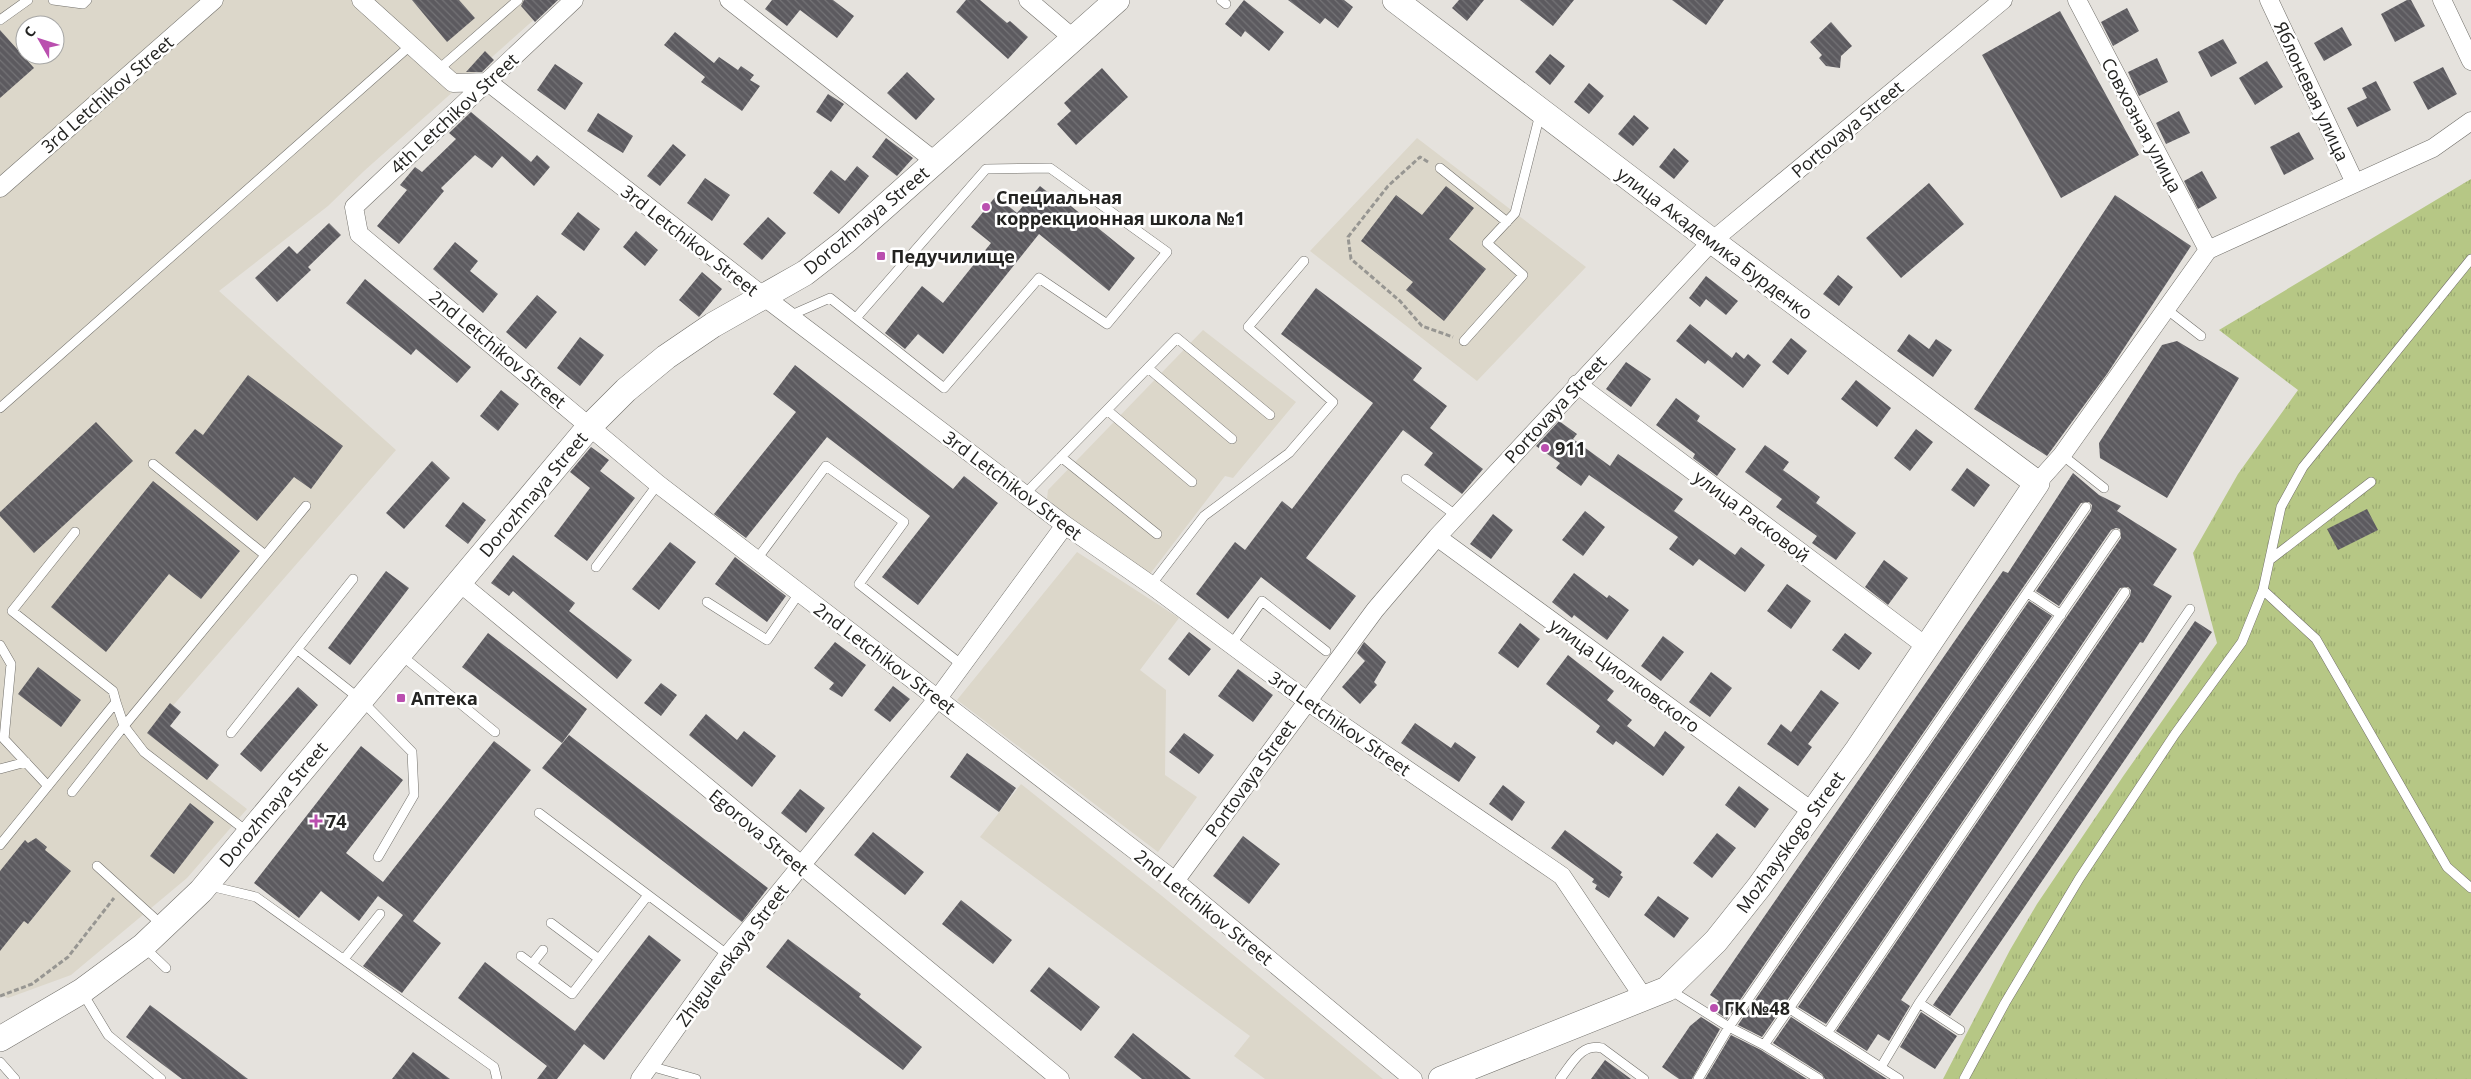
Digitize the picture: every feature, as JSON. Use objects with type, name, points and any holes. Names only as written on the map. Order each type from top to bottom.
[{"type":"street","name":"3rd Letchikov Street","points":[[0,188],[214,0]]},
{"type":"street","points":[[360,0],[452,83],[488,82]]},
{"type":"street","name":"4th Letchikov Street","points":[[359,234],[354,207],[574,0]]},
{"type":"street","points":[[729,0],[936,162]]},
{"type":"street","points":[[1028,0],[1074,39]]},
{"type":"street","name":"Dorozhnaya Street","points":[[0,1038],[82,991],[143,946],[206,885],[589,427],[626,390],[666,357],[713,325],[805,273],[846,241],[1117,0]]},
{"type":"street","name":"улица Академика Бурденко","points":[[1395,0],[1712,242],[2037,483]]},
{"type":"street","name":"Portovaya Street","points":[[1175,881],[1375,610],[1438,537],[1577,384],[1712,242],[2003,0]]},
{"type":"street","name":"Совхозная улица","points":[[2077,0],[2208,250]]},
{"type":"street","name":"Яблоневая улица","points":[[2269,0],[2355,182]]},
{"type":"street","points":[[2442,0],[2471,61]]},
{"type":"street","name":"3rd Letchikov Street","points":[[488,82],[762,296],[1065,525],[1151,585],[1307,701],[1562,876],[1644,998]]},
{"type":"street","points":[[2037,483],[2062,456],[2165,308],[2208,250],[2432,148],[2471,121]]},
{"type":"street","name":"2nd Letchikov Street","points":[[359,234],[658,484],[1175,881],[1413,1079]]},
{"type":"street","name":"улица Расковой","points":[[1577,384],[1927,646]]},
{"type":"street","name":"Mozhayskogo Street","points":[[1442,1079],[1667,989],[1716,941],[1759,887],[1813,812],[2037,483]]},
{"type":"street","name":"Zhigulevskaya Street","points":[[645,1072],[728,954],[938,698],[1065,525]]},
{"type":"street","name":"улица Циолковского","points":[[1438,537],[1813,812]]},
{"type":"street","name":"Egorova Street","points":[[460,583],[1060,1079]]},
{"type":"lane","points":[[0,20],[28,0]]},
{"type":"lane","points":[[55,0],[83,4],[87,0]]},
{"type":"lane","points":[[438,70],[517,1]]},
{"type":"lane","points":[[0,408],[411,45]]},
{"type":"lane","points":[[1464,341],[1523,275],[1487,243],[1515,213],[1541,111]]},
{"type":"lane","points":[[789,316],[830,298],[944,388],[1039,278],[1107,324],[1168,252],[1050,168],[986,169],[856,318]]},
{"type":"lane","points":[[1440,168],[1507,222]]},
{"type":"lane","points":[[1964,1079],[2005,1003],[2079,880],[2175,734],[2242,642],[2263,590],[2281,507],[2303,467],[2471,259]]},
{"type":"lane","points":[[1151,585],[1204,516],[1289,453],[1332,402],[1248,328],[1304,261]]},
{"type":"lane","points":[[2165,308],[2201,336]]},
{"type":"lane","points":[[1025,494],[1177,338],[1270,416]]},
{"type":"lane","points":[[1148,368],[1232,440]]},
{"type":"lane","points":[[1107,410],[1192,482]]},
{"type":"lane","points":[[2062,456],[2104,488]]},
{"type":"lane","points":[[1061,458],[1157,534]]},
{"type":"lane","points":[[154,464],[265,555]]},
{"type":"lane","points":[[757,559],[826,466],[904,522],[859,584],[962,665]]},
{"type":"lane","points":[[1406,479],[1457,516]]},
{"type":"lane","points":[[2271,559],[2371,482]]},
{"type":"lane","points":[[596,567],[658,484]]},
{"type":"lane","points":[[72,792],[124,726],[306,506]]},
{"type":"lane","points":[[1698,1079],[1729,1027],[2086,507]]},
{"type":"lane","points":[[75,532],[12,611],[113,691],[124,726],[144,752],[249,833]]},
{"type":"lane","points":[[1764,1045],[2116,534]]},
{"type":"lane","points":[[230,733],[353,579]]},
{"type":"lane","points":[[2263,590],[2316,639],[2447,867],[2471,888]]},
{"type":"lane","points":[[707,602],[767,640],[800,592]]},
{"type":"lane","points":[[1828,1032],[2125,592]]},
{"type":"lane","points":[[2028,593],[2061,615]]},
{"type":"lane","points":[[1231,645],[1262,601],[1326,651]]},
{"type":"lane","points":[[1881,1067],[1919,1003],[2190,609]]},
{"type":"lane","points":[[0,644],[11,664],[4,739],[48,786]]},
{"type":"lane","points":[[298,650],[361,700],[412,752],[414,795],[378,857]]},
{"type":"lane","points":[[400,654],[495,732]]},
{"type":"lane","points":[[0,845],[116,702]]},
{"type":"lane","points":[[0,768],[26,762]]},
{"type":"lane","points":[[539,814],[728,954]]},
{"type":"lane","points":[[98,866],[164,927]]},
{"type":"lane","points":[[206,885],[256,897],[494,1067],[496,1079]]},
{"type":"lane","points":[[521,956],[572,994],[648,895]]},
{"type":"lane","points":[[344,959],[380,914]]},
{"type":"lane","points":[[551,923],[599,959]]},
{"type":"lane","points":[[143,946],[166,968]]},
{"type":"lane","points":[[532,964],[543,950]]},
{"type":"lane","points":[[1667,989],[1820,1079]]},
{"type":"lane","points":[[82,991],[108,1035],[161,1079]]},
{"type":"lane","points":[[1919,1003],[1960,1030]]},
{"type":"lane","points":[[1790,1009],[1899,1079]]},
{"type":"lane","points":[[1560,1079],[1586,1048],[1594,1046],[1602,1048],[1644,1079]]},
{"type":"lane","points":[[0,1062],[15,1079]]},
{"type":"lane","points":[[645,1072],[696,1079]]},
{"type":"path","points":[[1440,168],[1420,157],[1388,186],[1348,238],[1351,259],[1400,301],[1422,326],[1464,341]]},
{"type":"path","points":[[0,996],[32,984],[68,957],[121,888]]},
{"type":"shaded area","points":[[0,0],[556,0],[364,171],[328,206],[219,291],[396,450],[149,733],[247,809],[187,878],[71,975],[8,998],[0,995]]},
{"type":"shaded area","points":[[1417,138],[1586,267],[1477,381],[1310,251]]},
{"type":"shaded area","points":[[1203,330],[1296,402],[1233,478],[1225,476],[1150,574],[1119,556],[1047,499],[1048,490]]},
{"type":"shaded area","points":[[1077,552],[1179,618],[1140,670],[1166,690],[1165,775],[1197,797],[1158,852],[957,700]]},
{"type":"shaded area","points":[[1021,784],[1162,896],[1383,1079],[1265,1079],[1234,1056],[1250,1036],[980,837]]},
{"type":"green space","points":[[2471,179],[2471,1079],[1943,1079],[2010,950],[2037,904],[2124,775],[2217,643],[2193,553],[2238,474],[2298,390],[2219,330]]},
{"type":"building","points":[[412,0],[459,0],[475,18],[447,42]]},
{"type":"building","points":[[524,0],[558,0],[535,22],[521,6]]},
{"type":"building","points":[[772,0],[833,0],[854,16],[837,38],[800,10],[787,26],[765,9]]},
{"type":"building","points":[[966,0],[980,0],[1007,23],[1010,21],[1028,37],[1008,59],[956,12]]},
{"type":"building","points":[[1244,0],[1284,32],[1269,51],[1245,31],[1241,37],[1225,24]]},
{"type":"building","points":[[1288,0],[1344,0],[1353,7],[1338,28],[1325,18],[1320,24]]},
{"type":"building","points":[[1459,0],[1484,0],[1467,21],[1452,8]]},
{"type":"building","points":[[1520,0],[1574,0],[1553,26]]},
{"type":"building","points":[[1672,0],[1724,0],[1706,25]]},
{"type":"building","points":[[2407,0],[2411,0],[2425,26],[2395,42],[2381,14]]},
{"type":"building","points":[[2127,8],[2139,31],[2113,46],[2101,22]]},
{"type":"building","points":[[2060,11],[2139,155],[2061,198],[1982,55]]},
{"type":"building","points":[[1831,22],[1852,46],[1841,56],[1840,68],[1826,66],[1819,58],[1822,55],[1810,42]]},
{"type":"building","points":[[2342,27],[2352,45],[2324,61],[2314,43]]},
{"type":"building","points":[[0,30],[15,47],[15,65],[31,65],[34,68],[0,98]]},
{"type":"building","points":[[675,32],[714,63],[719,57],[738,70],[741,66],[754,75],[750,80],[760,86],[742,111],[701,82],[705,77],[664,45]]},
{"type":"building","points":[[2223,39],[2237,63],[2211,77],[2198,52]]},
{"type":"building","points":[[485,51],[494,60],[482,72],[466,72]]},
{"type":"building","points":[[1550,54],[1565,66],[1550,85],[1535,72]]},
{"type":"building","points":[[2157,58],[2168,82],[2139,96],[2128,72]]},
{"type":"building","points":[[2267,61],[2283,87],[2255,105],[2239,78]]},
{"type":"building","points":[[555,64],[583,83],[565,110],[537,90]]},
{"type":"building","points":[[2443,67],[2457,94],[2428,110],[2413,82]]},
{"type":"building","points":[[1102,68],[1128,97],[1076,145],[1057,124],[1071,111],[1064,103]]},
{"type":"building","points":[[907,72],[935,99],[916,120],[887,93]]},
{"type":"building","points":[[2376,81],[2391,110],[2357,127],[2347,108],[2367,98],[2362,88]]},
{"type":"building","points":[[1589,83],[1604,96],[1589,114],[1574,102]]},
{"type":"building","points":[[828,94],[844,104],[831,122],[816,112]]},
{"type":"building","points":[[2179,111],[2190,133],[2166,144],[2156,123]]},
{"type":"building","points":[[471,112],[531,162],[537,155],[550,167],[534,186],[502,156],[492,168],[475,155],[441,188],[444,191],[399,244],[377,226],[407,190],[400,185],[415,167],[422,172],[456,139],[449,133]]},
{"type":"building","points":[[598,113],[633,136],[623,153],[587,131]]},
{"type":"building","points":[[1634,115],[1649,128],[1633,146],[1618,134]]},
{"type":"building","points":[[2299,132],[2314,159],[2284,175],[2270,147]]},
{"type":"building","points":[[886,138],[913,158],[897,176],[872,157]]},
{"type":"building","points":[[673,144],[686,155],[660,186],[647,176]]},
{"type":"building","points":[[1674,148],[1689,161],[1674,179],[1659,167]]},
{"type":"building","points":[[857,166],[869,176],[839,214],[813,193],[831,170],[845,181]]},
{"type":"building","points":[[2202,171],[2217,198],[2198,209],[2184,181]]},
{"type":"building","points":[[705,178],[730,195],[712,221],[687,203]]},
{"type":"building","points":[[1929,183],[1964,224],[1901,278],[1866,238]]},
{"type":"building","points":[[1040,186],[1064,205],[1066,202],[1135,258],[1109,291],[1039,234],[943,354],[918,334],[905,349],[885,333],[922,286],[943,303],[991,243],[971,227],[996,196],[1017,213]]},
{"type":"building","points":[[1446,186],[1474,208],[1449,239],[1486,269],[1444,321],[1406,290],[1413,282],[1361,241],[1396,195],[1422,215]]},
{"type":"building","points":[[2115,195],[2191,246],[2107,374],[2047,456],[1974,409]]},
{"type":"building","points":[[578,212],[600,229],[584,251],[561,234]]},
{"type":"building","points":[[768,217],[786,233],[762,260],[743,244]]},
{"type":"building","points":[[329,223],[341,235],[308,267],[311,270],[277,302],[255,278],[289,246],[297,254]]},
{"type":"building","points":[[636,231],[658,250],[645,266],[623,247]]},
{"type":"building","points":[[455,242],[478,261],[470,271],[498,294],[483,313],[433,269]]},
{"type":"building","points":[[702,272],[722,289],[699,317],[679,300]]},
{"type":"building","points":[[1838,275],[1853,287],[1839,306],[1823,294]]},
{"type":"building","points":[[1706,276],[1738,301],[1726,315],[1706,299],[1700,307],[1689,298]]},
{"type":"building","points":[[365,279],[471,367],[457,383],[416,349],[411,355],[346,303]]},
{"type":"building","points":[[1316,288],[1422,368],[1413,380],[1447,406],[1430,428],[1483,469],[1462,494],[1424,465],[1433,453],[1403,430],[1306,558],[1356,596],[1330,630],[1261,577],[1228,619],[1196,594],[1235,542],[1245,550],[1282,501],[1292,509],[1373,403],[1281,334]]},
{"type":"building","points":[[537,295],[557,312],[526,349],[506,332]]},
{"type":"building","points":[[1690,324],[1732,358],[1736,352],[1744,359],[1748,354],[1761,365],[1743,388],[1708,360],[1705,364],[1676,341]]},
{"type":"building","points":[[1909,334],[1929,349],[1936,339],[1952,350],[1933,377],[1897,351]]},
{"type":"building","points":[[580,337],[604,355],[580,386],[557,368]]},
{"type":"building","points":[[1791,338],[1807,351],[1788,375],[1772,362]]},
{"type":"building","points":[[2177,341],[2239,378],[2167,498],[2100,458],[2099,443],[2162,345]]},
{"type":"building","points":[[1626,362],[1651,379],[1631,407],[1606,389]]},
{"type":"building","points":[[795,365],[953,489],[964,476],[998,503],[918,605],[882,577],[930,516],[827,437],[746,538],[714,514],[796,412],[773,394]]},
{"type":"building","points":[[248,375],[343,446],[311,489],[294,477],[257,521],[175,453],[195,429],[203,435]]},
{"type":"building","points":[[1856,380],[1891,408],[1877,427],[1841,399]]},
{"type":"building","points":[[501,390],[519,404],[498,431],[480,416]]},
{"type":"building","points":[[1676,398],[1700,416],[1697,421],[1736,449],[1717,476],[1693,458],[1695,454],[1656,425]]},
{"type":"building","points":[[1559,421],[1577,434],[1573,439],[1610,466],[1618,454],[1683,499],[1674,511],[1735,555],[1741,547],[1765,565],[1745,592],[1699,559],[1693,566],[1669,549],[1678,537],[1589,475],[1581,486],[1556,468],[1560,463],[1536,446]]},
{"type":"building","points":[[96,422],[133,461],[34,553],[0,516],[0,512]]},
{"type":"building","points":[[1916,429],[1933,442],[1910,471],[1894,458]]},
{"type":"building","points":[[1765,445],[1789,462],[1783,470],[1820,497],[1816,503],[1856,533],[1836,560],[1812,543],[1817,536],[1776,507],[1782,499],[1745,472]]},
{"type":"building","points":[[591,447],[609,460],[600,471],[635,498],[587,561],[554,536],[590,488],[570,472]]},
{"type":"building","points":[[432,461],[450,478],[404,529],[386,513]]},
{"type":"building","points":[[1967,468],[1990,485],[1974,507],[1951,490]]},
{"type":"building","points":[[2073,473],[2099,495],[2121,506],[2117,511],[2177,549],[2153,585],[2172,596],[2143,643],[2140,642],[1901,1000],[1910,1006],[1889,1041],[1878,1034],[1867,1051],[1836,1031],[2130,596],[2131,590],[2128,587],[2120,588],[1826,1024],[1798,1007],[2121,538],[2120,529],[2111,530],[2059,606],[2036,591],[2091,511],[2092,505],[2089,502],[2081,503],[1727,1019],[1711,1008],[1719,1001],[1710,995],[2003,571],[2008,573]]},
{"type":"building","points":[[153,481],[240,551],[201,599],[169,574],[106,652],[51,607]]},
{"type":"building","points":[[463,502],[486,520],[468,544],[445,526]]},
{"type":"building","points":[[2367,509],[2378,530],[2338,550],[2327,529]]},
{"type":"building","points":[[1585,511],[1605,527],[1583,556],[1562,540]]},
{"type":"building","points":[[1493,514],[1513,530],[1491,559],[1470,544]]},
{"type":"building","points":[[670,542],[696,562],[659,610],[632,589]]},
{"type":"building","points":[[513,555],[575,603],[569,611],[632,660],[617,679],[513,591],[509,596],[491,583]]},
{"type":"building","points":[[735,557],[786,596],[767,622],[715,584]]},
{"type":"building","points":[[1884,560],[1908,578],[1888,605],[1865,587]]},
{"type":"building","points":[[386,571],[409,588],[350,665],[328,648]]},
{"type":"building","points":[[1574,573],[1607,598],[1609,595],[1629,610],[1607,640],[1574,615],[1572,618],[1552,602]]},
{"type":"building","points":[[1787,584],[1811,601],[1791,629],[1767,611]]},
{"type":"building","points":[[2029,601],[2052,616],[1762,1037],[1738,1025]]},
{"type":"building","points":[[2195,621],[2212,632],[1950,1016],[1933,1005]]},
{"type":"building","points":[[1520,623],[1540,639],[1518,668],[1498,653]]},
{"type":"building","points":[[1189,632],[1211,649],[1189,676],[1168,659]]},
{"type":"building","points":[[488,633],[587,709],[562,743],[462,667]]},
{"type":"building","points":[[1845,633],[1872,653],[1859,670],[1832,650]]},
{"type":"building","points":[[1663,636],[1684,652],[1661,681],[1641,666]]},
{"type":"building","points":[[835,642],[866,665],[842,697],[829,689],[834,683],[814,668]]},
{"type":"building","points":[[1364,642],[1386,662],[1374,682],[1377,685],[1360,704],[1342,687],[1365,661],[1357,653]]},
{"type":"building","points":[[1568,655],[1614,691],[1607,700],[1632,720],[1627,726],[1654,747],[1665,731],[1685,747],[1663,776],[1616,741],[1613,745],[1596,732],[1600,726],[1546,684]]},
{"type":"building","points":[[38,667],[81,700],[61,727],[18,694]]},
{"type":"building","points":[[1238,669],[1273,695],[1253,722],[1218,696]]},
{"type":"building","points":[[1711,672],[1732,688],[1710,717],[1689,702]]},
{"type":"building","points":[[661,683],[677,695],[661,716],[644,703]]},
{"type":"building","points":[[893,686],[910,699],[890,722],[874,710]]},
{"type":"building","points":[[298,687],[318,705],[261,772],[240,754]]},
{"type":"building","points":[[1821,690],[1839,703],[1808,744],[1812,747],[1798,766],[1767,744],[1781,724],[1791,732]]},
{"type":"building","points":[[170,703],[181,712],[170,726],[219,765],[207,780],[147,733]]},
{"type":"building","points":[[706,714],[737,740],[744,731],[776,756],[752,787],[689,735]]},
{"type":"building","points":[[1415,723],[1451,748],[1455,742],[1476,757],[1459,782],[1401,743]]},
{"type":"building","points":[[1184,733],[1214,755],[1199,774],[1169,752]]},
{"type":"building","points":[[569,735],[768,888],[742,922],[542,768]]},
{"type":"building","points":[[494,741],[531,770],[413,921],[441,943],[402,993],[363,966],[403,915],[378,896],[359,921],[321,891],[299,918],[254,883],[361,746],[403,780],[346,853],[383,882]]},
{"type":"building","points":[[967,753],[1016,788],[999,812],[950,777]]},
{"type":"building","points":[[1503,785],[1525,802],[1512,821],[1489,804]]},
{"type":"building","points":[[1739,786],[1769,809],[1755,828],[1725,805]]},
{"type":"building","points":[[800,789],[825,808],[806,833],[781,813]]},
{"type":"building","points":[[190,803],[214,822],[174,874],[150,856]]},
{"type":"building","points":[[1565,830],[1622,872],[1620,875],[1623,877],[1609,898],[1595,889],[1597,885],[1592,882],[1594,879],[1551,848]]},
{"type":"building","points":[[873,832],[924,872],[905,895],[854,855]]},
{"type":"building","points":[[1717,833],[1736,848],[1712,878],[1693,863]]},
{"type":"building","points":[[1243,836],[1280,864],[1249,904],[1213,876]]},
{"type":"building","points":[[36,838],[47,847],[45,850],[71,871],[28,924],[24,921],[0,951],[0,871],[25,840],[28,843]]},
{"type":"building","points":[[1658,896],[1689,918],[1674,938],[1644,915]]},
{"type":"building","points":[[961,900],[1012,940],[993,964],[942,924]]},
{"type":"building","points":[[649,935],[681,960],[604,1060],[584,1044],[557,1079],[537,1079],[547,1066],[458,998],[485,962],[575,1031]]},
{"type":"building","points":[[788,939],[861,994],[859,997],[922,1047],[903,1070],[766,967]]},
{"type":"building","points":[[1049,967],[1100,1007],[1081,1031],[1030,991]]},
{"type":"building","points":[[150,1005],[248,1079],[182,1079],[126,1037]]},
{"type":"building","points":[[1921,1012],[1957,1036],[1935,1069],[1900,1047]]},
{"type":"building","points":[[1701,1017],[1720,1029],[1692,1079],[1679,1079],[1662,1067],[1690,1026]]},
{"type":"building","points":[[1791,1017],[1887,1079],[1825,1079],[1822,1074],[1773,1043]]},
{"type":"building","points":[[1133,1033],[1191,1079],[1142,1079],[1114,1057]]},
{"type":"building","points":[[1731,1035],[1761,1050],[1807,1079],[1705,1079]]},
{"type":"building","points":[[413,1052],[450,1079],[392,1079]]},
{"type":"building","points":[[1605,1060],[1631,1079],[1591,1079]]},
{"type":"place","name":"Специальная коррекционная школа №1","points":[[986,207]]},
{"type":"place","name":"Педучилище","points":[[881,256]]},
{"type":"place","name":"911","points":[[1545,448]]},
{"type":"place","name":"Аптека","points":[[401,698]]},
{"type":"place","name":"74","points":[[316,821]]},
{"type":"place","name":"ГК №48","points":[[1714,1008]]}]
